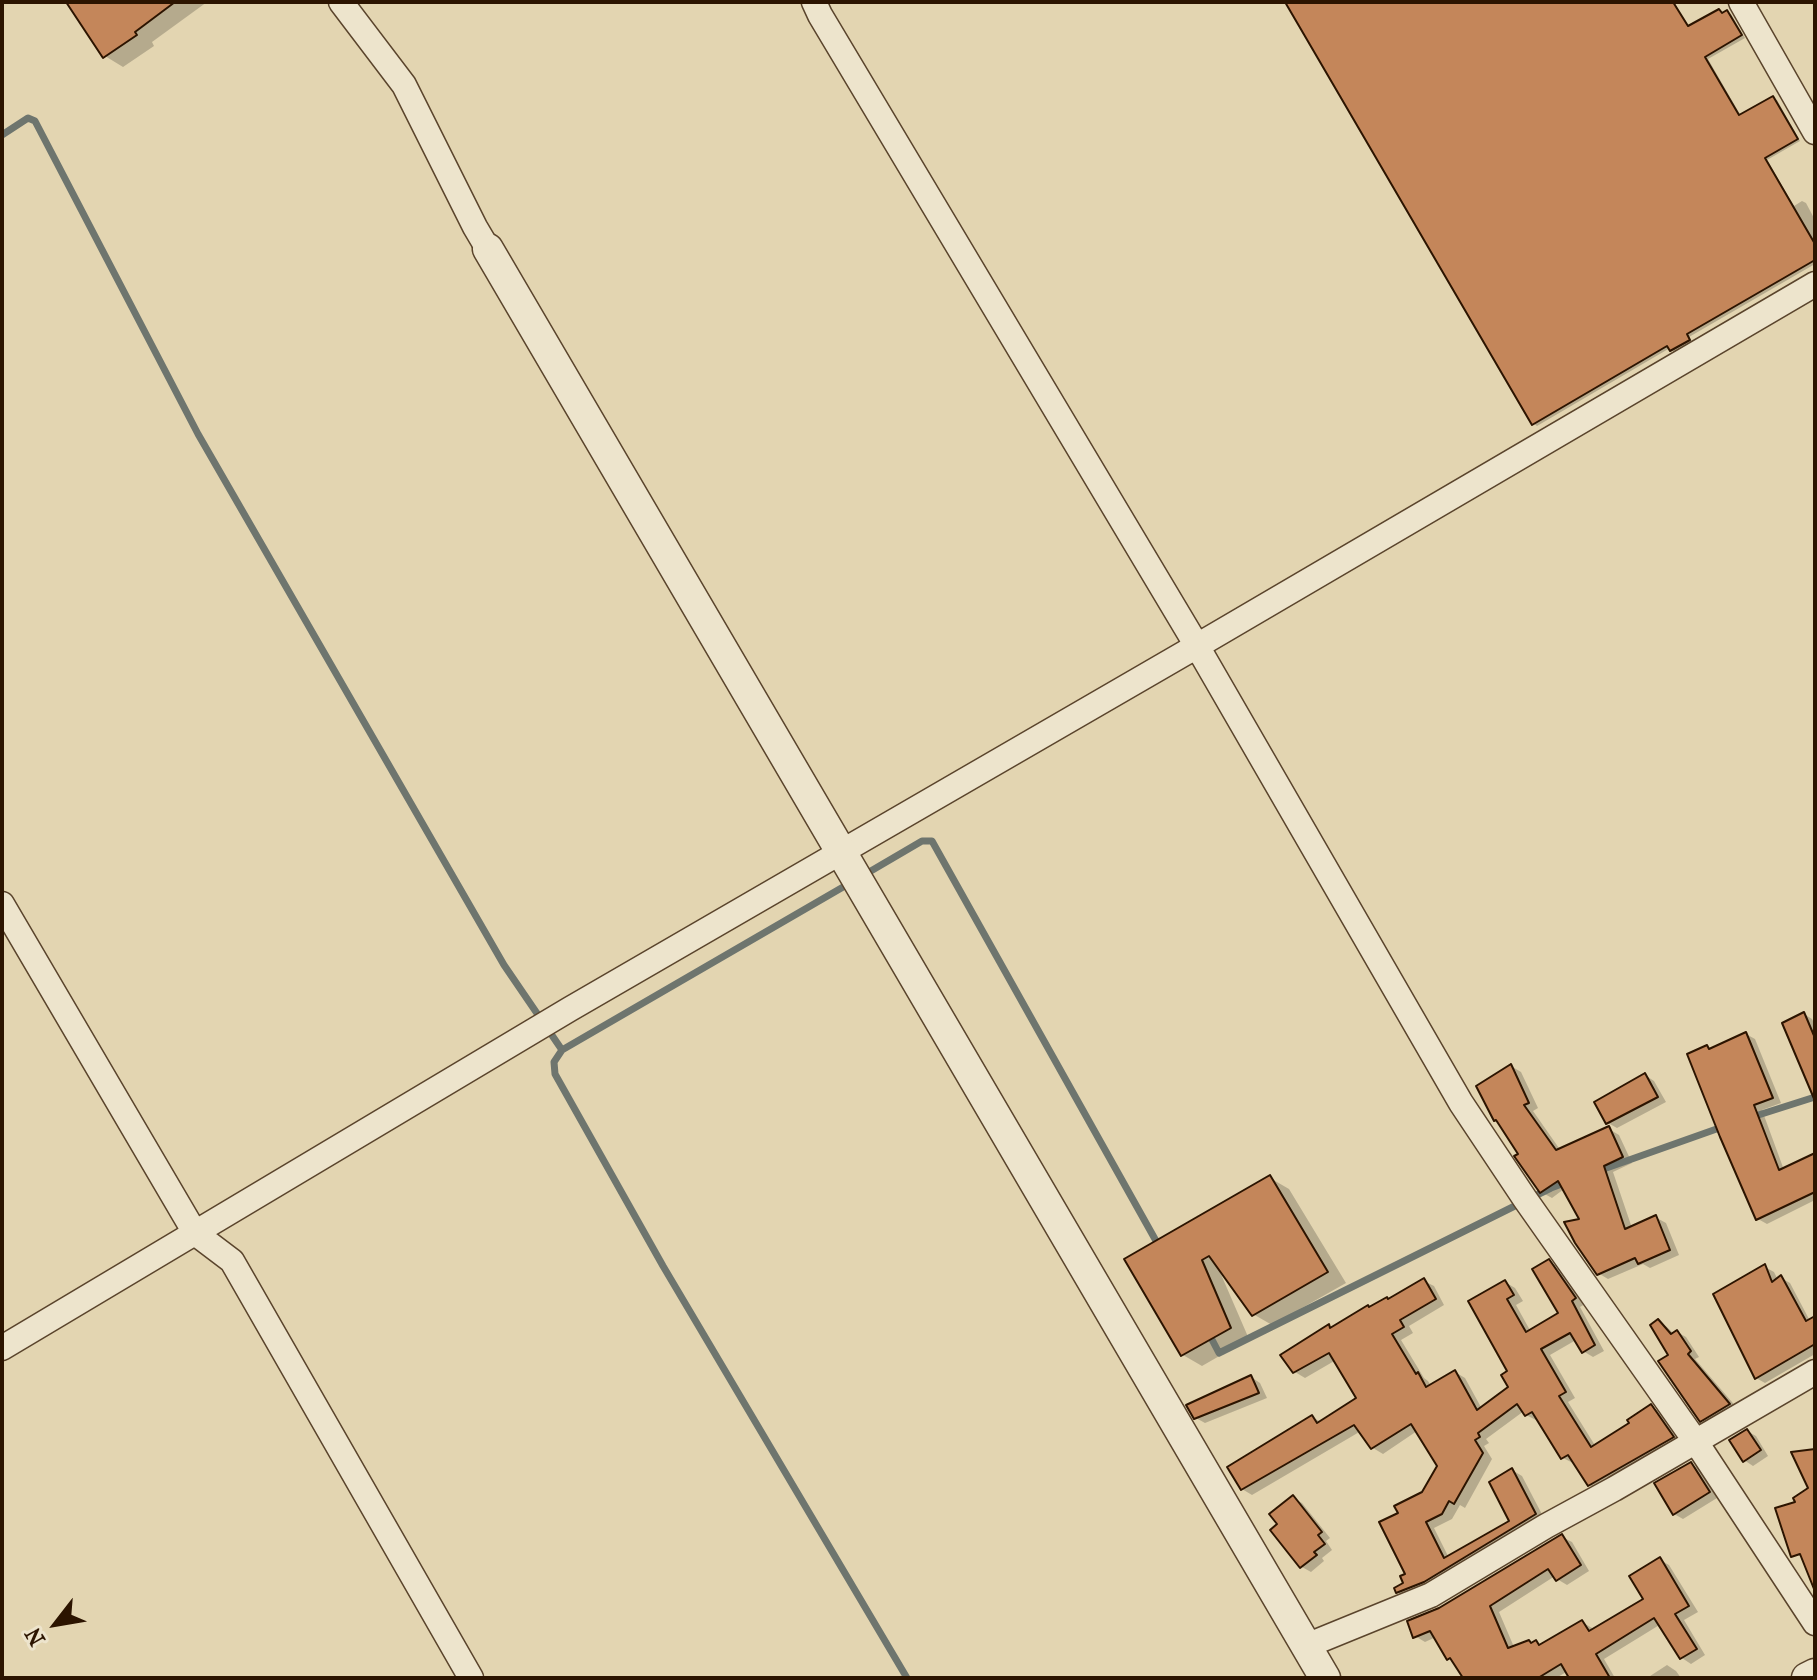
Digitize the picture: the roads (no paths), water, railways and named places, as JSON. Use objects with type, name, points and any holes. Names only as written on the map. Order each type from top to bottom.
[{"type":"street","points":[[341,2],[404,85],[475,227],[1325,1678]]},
{"type":"street","points":[[814,2],[1197,646],[1461,1103],[1696,1442],[1815,1623]]},
{"type":"street","points":[[1741,2],[1815,132]]},
{"type":"street","points":[[2,1348],[570,1009],[1815,284]]},
{"type":"street","points":[[2,904],[195,1233],[232,1261],[471,1678]]},
{"type":"street","points":[[1306,1646],[1431,1595],[1815,1372]]},
{"type":"street","points":[[1807,1678],[1815,1674]]},
{"type":"waterway","points":[[2,135],[28,118],[35,121],[198,434],[504,965],[562,1050]]},
{"type":"waterway","points":[[864,875],[922,841],[932,841],[1160,1248]]},
{"type":"waterway","points":[[850,883],[562,1050],[554,1062],[555,1074],[663,1266],[907,1678]]},
{"type":"waterway","points":[[1749,1118],[1815,1097]]},
{"type":"waterway","points":[[1598,1171],[1725,1126]]},
{"type":"waterway","points":[[1208,1332],[1219,1353],[1567,1182]]}]
